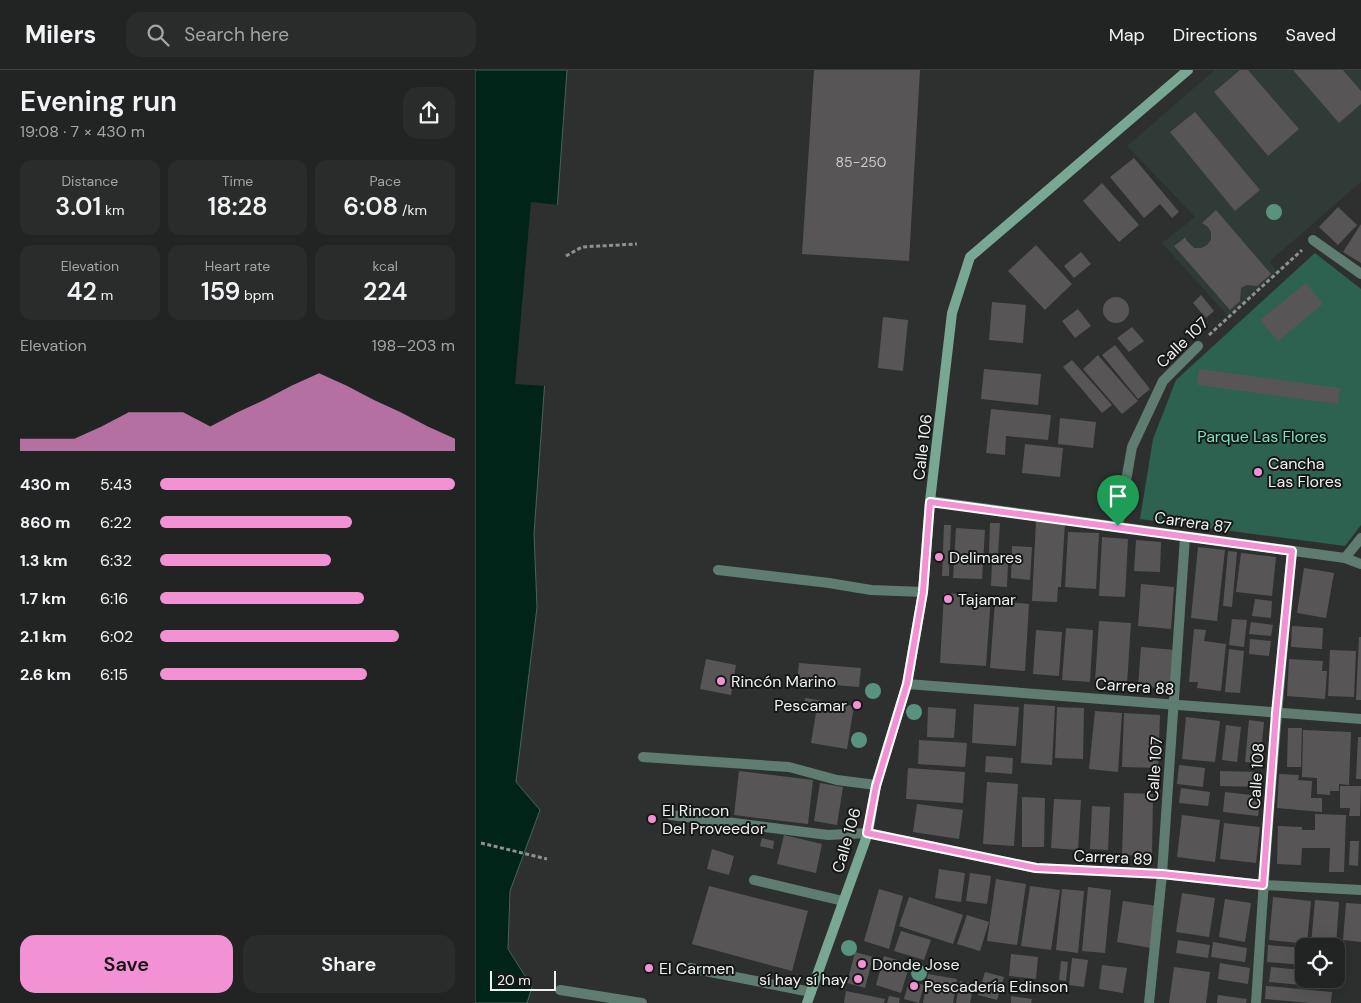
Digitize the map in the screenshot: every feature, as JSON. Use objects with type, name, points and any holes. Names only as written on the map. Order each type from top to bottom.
[{"type":"street","name":"Calle 106","points":[[807,1003],[867,833],[876,786],[907,684],[923,592],[930,502],[952,313],[970,257],[1188,70]]},
{"type":"street","points":[[1313,240],[1361,274]]},
{"type":"street","name":"Calle 107","points":[[1118,526],[1132,447],[1163,381],[1198,346]]},
{"type":"street","name":"Carrera 87","points":[[930,502],[1345,558],[1361,564]]},
{"type":"street","name":"Calle 107","points":[[1149,1003],[1162,874],[1185,537]]},
{"type":"street","points":[[1345,558],[1361,538]]},
{"type":"street","name":"Calle 108","points":[[1256,1003],[1276,713],[1292,551]]},
{"type":"street","points":[[718,570],[871,590],[923,592]]},
{"type":"street","name":"Carrera 88","points":[[907,684],[1361,719]]},
{"type":"street","points":[[643,757],[789,768],[837,780],[876,786]]},
{"type":"street","name":"Carrera 89","points":[[671,815],[828,835],[867,833],[1036,868],[1162,874],[1263,885],[1361,890]]},
{"type":"street","points":[[754,880],[843,901]]},
{"type":"street","points":[[690,968],[811,992]]},
{"type":"street","points":[[560,990],[642,1003]]},
{"type":"path","name":"Calle 107","points":[[1198,346],[1313,240]]},
{"type":"path","points":[[566,256],[582,247],[637,244]]},
{"type":"path","points":[[481,843],[547,859]]},
{"type":"shaded area","points":[[475,70],[567,70],[534,534],[537,607],[516,782],[540,810],[510,891],[508,949],[532,987],[527,1003],[475,1003]]},
{"type":"shaded area","points":[[1215,70],[1361,70],[1361,182],[1270,261],[1277,272],[1228,316],[1162,243],[1195,217],[1127,146]]},
{"type":"green space","name":"Parque Las Flores","points":[[1315,253],[1361,289],[1361,525],[1345,546],[1140,519],[1153,439],[1176,380]]},
{"type":"pier","points":[[531,202],[559,205],[547,386],[515,384]]},
{"type":"building","points":[[814,70],[920,70],[909,261],[802,254]]},
{"type":"building","points":[[1240,70],[1248,70],[1299,129],[1268,156],[1214,92]]},
{"type":"building","points":[[1293,70],[1343,70],[1361,91],[1361,104],[1339,123]]},
{"type":"building","points":[[1195,112],[1260,190],[1235,211],[1170,132]]},
{"type":"building","points":[[1134,158],[1179,212],[1172,218],[1160,204],[1144,218],[1110,177]]},
{"type":"building","points":[[1102,183],[1139,225],[1119,242],[1083,201]]},
{"type":"building","points":[[1338,207],[1357,225],[1338,245],[1319,227]]},
{"type":"building","points":[[1216,210],[1271,274],[1257,286],[1247,285],[1241,288],[1240,301],[1230,310],[1174,246],[1186,237],[1186,240],[1194,248],[1201,248],[1207,245],[1211,240],[1211,232],[1202,223]]},
{"type":"building","points":[[1361,224],[1361,263],[1343,252]]},
{"type":"building","points":[[1036,245],[1072,284],[1045,310],[1008,271]]},
{"type":"building","points":[[1081,252],[1091,264],[1074,278],[1064,266]]},
{"type":"building","points":[[1306,283],[1323,304],[1278,341],[1260,320]]},
{"type":"building","points":[[1201,295],[1214,311],[1206,318],[1193,303]]},
{"type":"building","points":[[1116,297],[1125,301],[1129,310],[1125,319],[1116,323],[1107,319],[1103,310],[1107,301]]},
{"type":"building","points":[[992,302],[1026,305],[1023,343],[989,340]]},
{"type":"building","points":[[1078,309],[1091,326],[1075,338],[1062,321]]},
{"type":"building","points":[[883,317],[908,320],[903,371],[878,368]]},
{"type":"building","points":[[1132,327],[1144,341],[1129,352],[1117,338]]},
{"type":"building","points":[[1115,345],[1150,389],[1138,399],[1102,355]]},
{"type":"building","points":[[1098,355],[1138,401],[1122,414],[1083,369]]},
{"type":"building","points":[[1072,360],[1112,405],[1102,413],[1063,367]]},
{"type":"building","points":[[984,369],[1041,374],[1038,405],[981,399]]},
{"type":"building","points":[[1199,369],[1340,388],[1338,404],[1197,385]]},
{"type":"building","points":[[991,409],[1051,415],[1048,440],[1006,436],[1005,455],[986,453]]},
{"type":"building","points":[[1060,418],[1096,422],[1093,448],[1058,444]]},
{"type":"building","points":[[1025,444],[1063,448],[1060,477],[1022,473]]},
{"type":"building","points":[[1036,521],[1065,523],[1061,587],[1058,587],[1057,602],[1032,601]]},
{"type":"building","points":[[990,523],[1000,523],[998,554],[989,553]]},
{"type":"building","points":[[944,525],[951,525],[949,576],[942,576]]},
{"type":"building","points":[[956,528],[985,530],[982,579],[953,578]]},
{"type":"building","points":[[1068,532],[1099,533],[1096,589],[1065,587]]},
{"type":"building","points":[[1102,537],[1128,539],[1125,597],[1099,596]]},
{"type":"building","points":[[1136,540],[1161,542],[1160,572],[1134,571]]},
{"type":"building","points":[[1012,546],[1032,547],[1030,580],[1011,578]]},
{"type":"building","points":[[1198,547],[1225,550],[1217,621],[1191,618]]},
{"type":"building","points":[[1228,551],[1237,552],[1232,607],[1223,606]]},
{"type":"building","points":[[1241,553],[1276,557],[1272,596],[1236,592]]},
{"type":"building","points":[[992,562],[1008,563],[1007,587],[991,586]]},
{"type":"building","points":[[1304,568],[1334,573],[1326,618],[1297,613]]},
{"type":"building","points":[[1141,584],[1174,587],[1171,629],[1138,626]]},
{"type":"building","points":[[944,593],[991,596],[986,666],[940,663]]},
{"type":"building","points":[[1255,599],[1272,601],[1271,618],[1252,616]]},
{"type":"building","points":[[995,601],[1029,604],[1025,671],[990,668]]},
{"type":"building","points":[[1232,619],[1247,620],[1244,647],[1229,645]]},
{"type":"building","points":[[1099,621],[1131,623],[1127,684],[1095,682]]},
{"type":"building","points":[[1251,622],[1273,625],[1271,636],[1249,634]]},
{"type":"building","points":[[1292,626],[1323,628],[1322,649],[1291,647]]},
{"type":"building","points":[[1066,628],[1093,630],[1090,682],[1062,680]]},
{"type":"building","points":[[1194,629],[1206,630],[1204,641],[1226,644],[1221,691],[1197,688],[1198,682],[1189,682]]},
{"type":"building","points":[[1036,630],[1062,632],[1059,676],[1033,674]]},
{"type":"building","points":[[1359,637],[1361,637],[1361,700],[1356,700]]},
{"type":"building","points":[[1250,639],[1271,641],[1269,656],[1249,654]]},
{"type":"building","points":[[1141,647],[1176,650],[1173,689],[1138,686]]},
{"type":"building","points":[[1229,649],[1244,651],[1240,693],[1225,692]]},
{"type":"building","points":[[1330,650],[1356,651],[1354,697],[1328,696]]},
{"type":"building","points":[[706,659],[736,665],[731,695],[700,689]]},
{"type":"building","points":[[1289,659],[1323,661],[1322,671],[1327,671],[1325,699],[1287,696]]},
{"type":"building","points":[[799,663],[861,668],[859,687],[797,682]]},
{"type":"building","points":[[805,698],[854,706],[847,749],[811,743],[816,713],[803,711]]},
{"type":"building","points":[[974,704],[1019,707],[1016,746],[972,743]]},
{"type":"building","points":[[1024,704],[1055,706],[1052,765],[1021,763]]},
{"type":"building","points":[[928,707],[956,709],[954,738],[927,737]]},
{"type":"building","points":[[1057,707],[1084,708],[1083,759],[1055,758]]},
{"type":"building","points":[[1095,711],[1122,713],[1118,772],[1089,769]]},
{"type":"building","points":[[1124,713],[1160,715],[1158,768],[1122,767]]},
{"type":"building","points":[[1186,717],[1220,721],[1215,762],[1182,759]]},
{"type":"building","points":[[1249,720],[1264,722],[1260,763],[1245,762]]},
{"type":"building","points":[[1226,725],[1241,727],[1237,762],[1222,760]]},
{"type":"building","points":[[1288,728],[1302,728],[1301,767],[1287,767]]},
{"type":"building","points":[[1303,730],[1351,732],[1349,785],[1339,784],[1339,791],[1330,791],[1330,795],[1317,794],[1317,778],[1302,777]]},
{"type":"building","points":[[1358,737],[1361,737],[1361,779],[1356,779]]},
{"type":"building","points":[[919,740],[967,743],[965,767],[918,764]]},
{"type":"building","points":[[986,756],[1013,758],[1012,774],[985,772]]},
{"type":"building","points":[[1179,765],[1205,768],[1203,787],[1177,784]]},
{"type":"building","points":[[908,768],[965,772],[963,803],[906,799]]},
{"type":"building","points":[[739,771],[813,780],[808,824],[734,815]]},
{"type":"building","points":[[1220,771],[1258,772],[1258,787],[1220,786]]},
{"type":"building","points":[[1279,774],[1299,775],[1298,780],[1312,781],[1311,798],[1322,798],[1322,812],[1277,808]]},
{"type":"building","points":[[987,782],[1018,784],[1014,846],[983,844]]},
{"type":"building","points":[[820,783],[843,787],[837,825],[814,821]]},
{"type":"building","points":[[1340,786],[1361,786],[1360,816],[1349,816],[1350,808],[1340,808]]},
{"type":"building","points":[[1181,788],[1210,792],[1208,806],[1179,803]]},
{"type":"building","points":[[1225,792],[1260,796],[1258,816],[1223,812]]},
{"type":"building","points":[[1124,793],[1153,794],[1152,856],[1122,855]]},
{"type":"building","points":[[1022,797],[1045,798],[1044,847],[1022,847]]},
{"type":"building","points":[[1054,799],[1081,800],[1078,850],[1051,848]]},
{"type":"building","points":[[917,804],[963,810],[959,839],[913,832]]},
{"type":"building","points":[[1092,806],[1110,807],[1108,850],[1090,849]]},
{"type":"building","points":[[1315,814],[1346,815],[1344,872],[1329,872],[1330,848],[1302,848],[1301,865],[1277,864],[1278,826],[1302,827],[1302,830],[1315,830]]},
{"type":"building","points":[[1182,815],[1220,820],[1215,862],[1177,857]]},
{"type":"building","points":[[1224,823],[1260,827],[1256,863],[1220,859]]},
{"type":"building","points":[[784,835],[822,844],[816,873],[777,864]]},
{"type":"building","points":[[762,838],[774,841],[773,849],[760,846]]},
{"type":"building","points":[[1350,841],[1359,841],[1358,866],[1349,865]]},
{"type":"building","points":[[712,849],[734,856],[729,875],[707,869]]},
{"type":"building","points":[[939,869],[965,873],[961,902],[935,898]]},
{"type":"building","points":[[970,873],[991,876],[987,904],[966,901]]},
{"type":"building","points":[[996,879],[1026,884],[1017,945],[987,941]]},
{"type":"building","points":[[709,886],[808,911],[792,971],[692,944]]},
{"type":"building","points":[[1030,886],[1060,890],[1051,950],[1021,946]]},
{"type":"building","points":[[1088,887],[1111,890],[1105,953],[1082,951]]},
{"type":"building","points":[[879,889],[903,896],[889,949],[864,941]]},
{"type":"building","points":[[1062,889],[1084,891],[1078,953],[1056,950]]},
{"type":"building","points":[[1182,893],[1215,898],[1209,937],[1176,932]]},
{"type":"building","points":[[909,897],[963,915],[953,944],[899,926]]},
{"type":"building","points":[[1273,897],[1311,901],[1308,938],[1295,938],[1295,943],[1269,940]]},
{"type":"building","points":[[1225,899],[1251,903],[1245,942],[1219,937]]},
{"type":"building","points":[[1315,900],[1339,902],[1337,938],[1312,938]]},
{"type":"building","points":[[1123,901],[1157,906],[1151,948],[1117,942]]},
{"type":"building","points":[[1346,903],[1361,904],[1361,942],[1345,940],[1343,938]]},
{"type":"building","points":[[967,915],[989,922],[980,951],[957,944]]},
{"type":"building","points":[[901,931],[931,940],[924,960],[894,951]]},
{"type":"building","points":[[1178,940],[1210,945],[1208,958],[1176,953]]},
{"type":"building","points":[[1213,942],[1247,948],[1245,962],[1211,957]]},
{"type":"building","points":[[1268,945],[1295,947],[1295,964],[1267,962]]},
{"type":"building","points":[[855,952],[873,957],[865,988],[847,983]]},
{"type":"building","points":[[1011,954],[1038,957],[1036,979],[1009,976]]},
{"type":"building","points":[[884,956],[910,964],[901,993],[876,985]]},
{"type":"building","points":[[1072,958],[1088,960],[1084,987],[1069,985]]},
{"type":"building","points":[[1061,961],[1068,962],[1066,981],[1059,980]]},
{"type":"building","points":[[1220,963],[1250,968],[1248,984],[1218,979]]},
{"type":"building","points":[[1102,965],[1127,968],[1123,993],[1099,989]]},
{"type":"building","points":[[1174,967],[1210,972],[1206,1003],[1169,1003]]},
{"type":"building","points":[[1271,967],[1295,969],[1295,984],[1269,982]]},
{"type":"building","points":[[985,972],[1004,977],[997,1000],[978,995]]},
{"type":"building","points":[[928,974],[957,979],[953,1003],[923,1003]]},
{"type":"building","points":[[909,981],[924,985],[919,1003],[904,999]]},
{"type":"building","points":[[960,981],[974,984],[970,1003],[956,1003]]},
{"type":"building","points":[[1266,986],[1332,992],[1331,1003],[1265,999]]},
{"type":"building","points":[[846,991],[885,999],[884,1003],[844,1003]]},
{"type":"building","points":[[1218,995],[1247,999],[1246,1003],[1217,1003]]},
{"type":"building","points":[[889,996],[900,998],[899,1003],[887,1003]]},
{"type":"building","points":[[1011,996],[1032,999],[1031,1003],[1011,1003]]},
{"type":"place","name":"Cancha Las Flores","points":[[1258,472]]},
{"type":"place","name":"Delimares","points":[[939,557]]},
{"type":"place","name":"Tajamar","points":[[948,599]]},
{"type":"place","name":"Rincón Marino","points":[[721,681]]},
{"type":"place","name":"Pescamar","points":[[857,705]]},
{"type":"place","name":"El Rincon Del Proveedor","points":[[652,819]]},
{"type":"place","name":"Donde Jose","points":[[862,964]]},
{"type":"place","name":"El Carmen","points":[[649,968]]},
{"type":"place","name":"sí hay sí hay","points":[[858,979]]},
{"type":"place","name":"Pescadería Edinson","points":[[914,986]]},
{"type":"route","points":[[930,502],[1118,526],[1292,551],[1276,713],[1263,885],[1162,874],[1036,868],[867,833],[876,786],[907,684],[923,592],[930,502]]}]
